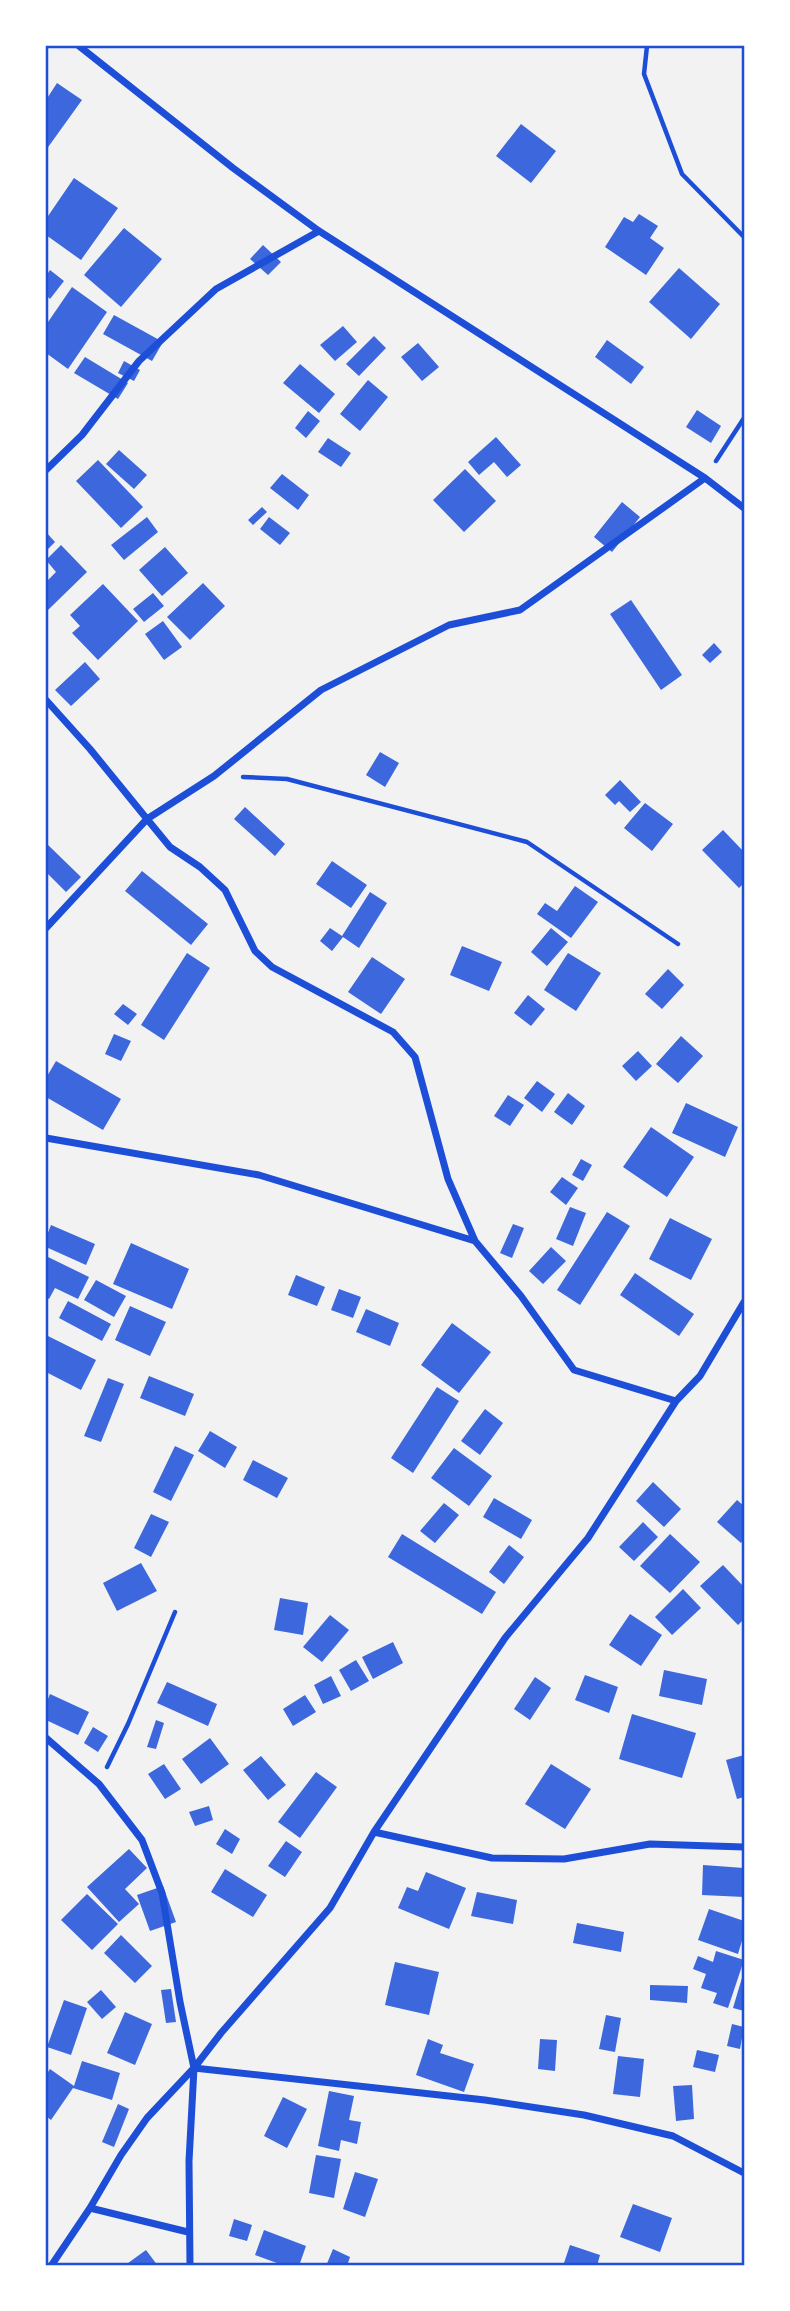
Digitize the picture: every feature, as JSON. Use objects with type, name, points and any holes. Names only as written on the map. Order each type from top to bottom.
[{"type":"street","points":[[79,46],[233,169],[319,231],[705,478],[744,508]]},
{"type":"street","points":[[46,470],[82,435],[139,361],[216,289],[319,231]]},
{"type":"street","points":[[46,928],[146,819],[214,776],[321,690],[449,625],[520,610],[705,478]]},
{"type":"street","points":[[46,700],[170,847],[200,867],[225,890],[255,951],[272,967],[393,1032],[415,1057],[448,1179],[475,1241],[521,1296],[575,1370],[676,1401]]},
{"type":"street","points":[[46,1138],[259,1175],[475,1241]]},
{"type":"street","points":[[51,2266],[147,2118],[194,2068],[221,2033],[331,1908],[374,1832],[505,1638],[588,1538],[676,1401],[700,1376],[744,1302]]},
{"type":"street","points":[[46,1738],[99,1784],[142,1840],[162,1893],[194,2068],[189,2161],[190,2266]]},
{"type":"street","points":[[374,1832],[492,1858],[564,1859],[650,1844],[744,1847]]},
{"type":"street","points":[[194,2068],[485,2100],[584,2115],[673,2136],[744,2173]]},
{"type":"street","points":[[90,2208],[188,2232]]},
{"type":"path","points":[[647,46],[644,74],[682,174],[744,236]]},
{"type":"path","points":[[705,478],[744,418]]},
{"type":"path","points":[[214,776],[287,779],[527,842],[678,944]]},
{"type":"path","points":[[99,1784],[176,1612]]},
{"type":"building","points":[[57,83],[82,100],[46,150],[46,100]]},
{"type":"building","points":[[521,124],[556,151],[531,183],[496,156]]},
{"type":"building","points":[[74,178],[118,208],[81,260],[46,235],[46,219]]},
{"type":"building","points":[[639,214],[658,226],[650,238],[664,248],[646,275],[605,247],[624,217],[633,222]]},
{"type":"building","points":[[124,228],[162,259],[121,307],[84,275]]},
{"type":"building","points":[[263,245],[281,262],[268,275],[250,259]]},
{"type":"building","points":[[679,268],[720,304],[691,339],[649,302]]},
{"type":"building","points":[[50,270],[64,281],[50,299],[46,295],[46,276]]},
{"type":"building","points":[[72,287],[107,312],[68,369],[46,353],[46,325]]},
{"type":"building","points":[[114,315],[163,342],[152,361],[103,334]]},
{"type":"building","points":[[343,326],[357,342],[335,361],[320,345]]},
{"type":"building","points":[[374,336],[386,348],[359,376],[346,364]]},
{"type":"building","points":[[607,340],[644,367],[631,384],[595,357]]},
{"type":"building","points":[[418,343],[439,367],[422,381],[401,357]]},
{"type":"building","points":[[85,357],[128,383],[118,399],[74,373]]},
{"type":"building","points":[[124,361],[140,370],[134,381],[118,373]]},
{"type":"building","points":[[300,364],[335,394],[319,413],[283,383]]},
{"type":"building","points":[[368,380],[388,397],[360,431],[340,414]]},
{"type":"building","points":[[697,410],[721,426],[711,443],[686,427]]},
{"type":"building","points":[[308,411],[320,421],[306,438],[295,428]]},
{"type":"building","points":[[496,437],[521,465],[507,477],[494,462],[479,475],[468,462]]},
{"type":"building","points":[[328,438],[351,453],[341,467],[318,452]]},
{"type":"building","points":[[119,450],[147,475],[134,489],[106,464]]},
{"type":"building","points":[[98,460],[143,507],[121,528],[76,481]]},
{"type":"building","points":[[465,469],[496,501],[464,532],[433,500]]},
{"type":"building","points":[[282,474],[309,495],[298,510],[270,488]]},
{"type":"building","points":[[622,502],[640,517],[612,552],[594,537]]},
{"type":"building","points":[[262,507],[267,512],[253,525],[248,520]]},
{"type":"building","points":[[147,517],[158,532],[124,560],[111,545]]},
{"type":"building","points":[[269,517],[290,533],[280,545],[260,529]]},
{"type":"building","points":[[46,532],[55,542],[46,551]]},
{"type":"building","points":[[61,545],[87,572],[48,610],[46,582],[56,572],[46,560]]},
{"type":"building","points":[[165,547],[188,573],[162,596],[139,570]]},
{"type":"building","points":[[203,583],[225,606],[190,640],[167,617]]},
{"type":"building","points":[[103,584],[138,621],[98,660],[72,633],[80,626],[70,615]]},
{"type":"building","points":[[153,593],[164,606],[144,622],[133,609]]},
{"type":"building","points":[[631,600],[682,675],[661,690],[610,614]]},
{"type":"building","points":[[163,621],[182,647],[164,660],[145,634]]},
{"type":"building","points":[[714,643],[722,652],[710,663],[702,655]]},
{"type":"building","points":[[85,662],[100,679],[71,706],[55,690]]},
{"type":"building","points":[[380,752],[399,763],[385,787],[366,775]]},
{"type":"building","points":[[620,780],[641,802],[630,812],[619,801],[615,805],[605,795]]},
{"type":"building","points":[[645,803],[673,824],[652,851],[624,828]]},
{"type":"building","points":[[245,807],[285,844],[275,856],[234,819]]},
{"type":"building","points":[[723,830],[744,852],[744,883],[739,888],[702,850]]},
{"type":"building","points":[[46,843],[81,877],[66,892],[46,872]]},
{"type":"building","points":[[332,861],[367,885],[351,908],[316,884]]},
{"type":"building","points":[[142,871],[208,924],[191,945],[125,891]]},
{"type":"building","points":[[575,886],[598,902],[571,938],[537,914],[545,903],[557,911]]},
{"type":"building","points":[[370,892],[387,903],[359,948],[343,937],[332,951],[320,941],[330,928],[342,936]]},
{"type":"building","points":[[551,928],[568,942],[547,966],[531,952]]},
{"type":"building","points":[[462,946],[502,962],[489,991],[450,975]]},
{"type":"building","points":[[187,953],[210,968],[164,1040],[141,1025]]},
{"type":"building","points":[[568,953],[601,973],[576,1011],[544,990]]},
{"type":"building","points":[[372,957],[405,979],[381,1014],[348,992]]},
{"type":"building","points":[[668,969],[684,985],[662,1009],[645,994]]},
{"type":"building","points":[[528,995],[545,1009],[531,1026],[514,1013]]},
{"type":"building","points":[[123,1004],[137,1014],[128,1025],[114,1014]]},
{"type":"building","points":[[114,1034],[131,1041],[121,1061],[105,1054]]},
{"type":"building","points":[[681,1036],[703,1056],[678,1083],[656,1064]]},
{"type":"building","points":[[638,1051],[652,1066],[636,1081],[622,1066]]},
{"type":"building","points":[[56,1061],[121,1099],[103,1130],[46,1097],[46,1078]]},
{"type":"building","points":[[537,1081],[555,1094],[542,1112],[524,1098]]},
{"type":"building","points":[[568,1093],[585,1106],[572,1125],[554,1112]]},
{"type":"building","points":[[508,1095],[524,1105],[510,1126],[494,1116]]},
{"type":"building","points":[[686,1103],[738,1127],[725,1157],[672,1133]]},
{"type":"building","points":[[651,1127],[694,1157],[667,1197],[623,1167]]},
{"type":"building","points":[[581,1159],[592,1165],[583,1181],[572,1175]]},
{"type":"building","points":[[562,1177],[578,1188],[566,1205],[550,1192]]},
{"type":"building","points":[[570,1207],[586,1213],[573,1246],[556,1239]]},
{"type":"building","points":[[607,1212],[630,1226],[580,1305],[557,1290]]},
{"type":"building","points":[[670,1218],[712,1239],[691,1280],[649,1259]]},
{"type":"building","points":[[513,1224],[524,1228],[512,1258],[500,1253]]},
{"type":"building","points":[[51,1225],[95,1244],[86,1265],[46,1247]]},
{"type":"building","points":[[131,1243],[189,1269],[172,1309],[113,1284]]},
{"type":"building","points":[[551,1247],[566,1261],[543,1284],[529,1271]]},
{"type":"building","points":[[46,1256],[89,1277],[78,1299],[55,1288],[49,1299],[46,1297]]},
{"type":"building","points":[[635,1273],[694,1314],[679,1336],[620,1295]]},
{"type":"building","points":[[296,1275],[325,1287],[317,1306],[288,1295]]},
{"type":"building","points":[[96,1280],[126,1296],[114,1317],[84,1300]]},
{"type":"building","points":[[339,1289],[361,1297],[353,1318],[331,1310]]},
{"type":"building","points":[[68,1301],[111,1324],[102,1341],[59,1318]]},
{"type":"building","points":[[130,1306],[166,1322],[150,1356],[115,1340]]},
{"type":"building","points":[[366,1309],[399,1323],[390,1346],[356,1332]]},
{"type":"building","points":[[452,1323],[491,1352],[459,1393],[421,1365]]},
{"type":"building","points":[[46,1335],[96,1360],[81,1390],[46,1372]]},
{"type":"building","points":[[149,1376],[194,1394],[185,1416],[140,1398]]},
{"type":"building","points":[[108,1378],[124,1384],[101,1442],[84,1436]]},
{"type":"building","points":[[437,1387],[459,1401],[413,1473],[391,1458]]},
{"type":"building","points":[[485,1409],[503,1423],[480,1455],[461,1441]]},
{"type":"building","points":[[210,1431],[237,1447],[225,1468],[198,1451]]},
{"type":"building","points":[[175,1446],[194,1455],[171,1501],[153,1492]]},
{"type":"building","points":[[454,1448],[492,1476],[469,1506],[431,1478]]},
{"type":"building","points":[[253,1460],[288,1478],[277,1498],[243,1480]]},
{"type":"building","points":[[653,1482],[681,1509],[664,1527],[636,1501]]},
{"type":"building","points":[[494,1498],[532,1520],[521,1539],[483,1517]]},
{"type":"building","points":[[737,1500],[744,1506],[744,1539],[741,1543],[717,1522]]},
{"type":"building","points":[[444,1503],[459,1515],[435,1543],[420,1531]]},
{"type":"building","points":[[151,1514],[169,1522],[151,1557],[134,1548]]},
{"type":"building","points":[[643,1522],[658,1537],[634,1561],[619,1547]]},
{"type":"building","points":[[402,1534],[496,1592],[482,1614],[388,1557]]},
{"type":"building","points":[[670,1534],[700,1562],[670,1593],[640,1566]]},
{"type":"building","points":[[509,1545],[524,1557],[504,1584],[489,1572]]},
{"type":"building","points":[[141,1563],[157,1591],[117,1611],[103,1583]]},
{"type":"building","points":[[723,1565],[744,1587],[744,1619],[738,1625],[700,1586]]},
{"type":"building","points":[[683,1589],[701,1608],[672,1635],[655,1617]]},
{"type":"building","points":[[280,1598],[308,1603],[303,1635],[274,1630]]},
{"type":"building","points":[[630,1614],[662,1635],[641,1666],[609,1645]]},
{"type":"building","points":[[330,1615],[349,1630],[322,1662],[303,1647]]},
{"type":"building","points":[[393,1642],[403,1663],[373,1679],[362,1657]]},
{"type":"building","points":[[356,1660],[369,1681],[351,1691],[339,1670]]},
{"type":"building","points":[[664,1670],[707,1679],[702,1705],[659,1696]]},
{"type":"building","points":[[585,1675],[618,1687],[609,1713],[575,1700]]},
{"type":"building","points":[[331,1676],[341,1696],[323,1704],[314,1685]]},
{"type":"building","points":[[535,1677],[551,1688],[530,1720],[514,1709]]},
{"type":"building","points":[[167,1682],[217,1704],[208,1726],[157,1703]]},
{"type":"building","points":[[50,1694],[89,1712],[78,1735],[46,1720],[46,1704]]},
{"type":"building","points":[[305,1695],[316,1712],[293,1726],[283,1709]]},
{"type":"building","points":[[632,1714],[696,1733],[682,1778],[619,1759]]},
{"type":"building","points":[[156,1720],[164,1723],[156,1749],[147,1747]]},
{"type":"building","points":[[93,1727],[108,1736],[98,1752],[84,1743]]},
{"type":"building","points":[[210,1738],[229,1764],[201,1784],[182,1759]]},
{"type":"building","points":[[744,1755],[744,1797],[737,1799],[726,1760]]},
{"type":"building","points":[[261,1756],[286,1785],[268,1800],[243,1770]]},
{"type":"building","points":[[164,1764],[181,1789],[165,1799],[148,1774]]},
{"type":"building","points":[[551,1764],[591,1789],[565,1829],[525,1804]]},
{"type":"building","points":[[316,1772],[337,1787],[300,1838],[278,1822]]},
{"type":"building","points":[[209,1806],[213,1820],[195,1826],[189,1812]]},
{"type":"building","points":[[225,1829],[240,1839],[232,1854],[216,1844]]},
{"type":"building","points":[[286,1841],[302,1852],[285,1877],[268,1866]]},
{"type":"building","points":[[129,1849],[147,1868],[125,1889],[139,1904],[119,1922],[87,1887]]},
{"type":"building","points":[[703,1865],[744,1868],[744,1897],[702,1895]]},
{"type":"building","points":[[225,1869],[267,1895],[253,1917],[211,1892]]},
{"type":"building","points":[[426,1872],[466,1888],[449,1929],[398,1908],[407,1887],[418,1891]]},
{"type":"building","points":[[163,1886],[176,1922],[150,1931],[137,1895]]},
{"type":"building","points":[[477,1892],[517,1900],[513,1924],[471,1916]]},
{"type":"building","points":[[87,1894],[118,1924],[92,1950],[61,1920]]},
{"type":"building","points":[[709,1909],[744,1921],[744,1934],[738,1954],[698,1940]]},
{"type":"building","points":[[577,1923],[624,1932],[621,1952],[573,1943]]},
{"type":"building","points":[[121,1935],[152,1966],[135,1983],[104,1953]]},
{"type":"building","points":[[716,1951],[744,1960],[728,2008],[713,2003],[717,1993],[701,1988],[706,1974],[693,1969],[698,1956],[713,1962]]},
{"type":"building","points":[[395,1962],[439,1972],[429,2015],[385,2005]]},
{"type":"building","points":[[744,1971],[744,2011],[733,2008]]},
{"type":"building","points":[[650,1985],[688,1986],[687,2003],[650,2000]]},
{"type":"building","points":[[171,1989],[176,2022],[166,2023],[161,1990]]},
{"type":"building","points":[[101,1990],[116,2007],[102,2019],[87,2002]]},
{"type":"building","points":[[64,2000],[87,2008],[71,2055],[47,2047]]},
{"type":"building","points":[[125,2012],[152,2024],[135,2065],[107,2053]]},
{"type":"building","points":[[606,2015],[621,2018],[615,2052],[599,2049]]},
{"type":"building","points":[[732,2024],[744,2027],[740,2049],[727,2046]]},
{"type":"building","points":[[428,2039],[443,2045],[440,2053],[474,2064],[464,2092],[416,2075]]},
{"type":"building","points":[[540,2039],[557,2040],[555,2071],[538,2069]]},
{"type":"building","points":[[697,2050],[719,2055],[715,2072],[693,2067]]},
{"type":"building","points":[[618,2056],[644,2059],[640,2097],[613,2094]]},
{"type":"building","points":[[82,2061],[120,2073],[112,2100],[73,2088],[51,2120],[46,2116],[46,2075],[50,2069],[74,2086]]},
{"type":"building","points":[[692,2085],[694,2119],[676,2121],[673,2086]]},
{"type":"building","points":[[329,2091],[354,2096],[349,2120],[361,2122],[357,2144],[341,2140],[339,2151],[318,2146]]},
{"type":"building","points":[[283,2097],[307,2109],[287,2148],[264,2136]]},
{"type":"building","points":[[118,2104],[129,2109],[114,2147],[102,2142]]},
{"type":"building","points":[[316,2155],[341,2159],[334,2198],[309,2193]]},
{"type":"building","points":[[355,2172],[378,2179],[365,2217],[343,2209]]},
{"type":"building","points":[[633,2204],[672,2218],[660,2252],[620,2237]]},
{"type":"building","points":[[234,2219],[252,2225],[247,2241],[229,2236]]},
{"type":"building","points":[[264,2230],[306,2246],[299,2266],[285,2266],[255,2255]]},
{"type":"building","points":[[570,2245],[600,2255],[597,2266],[563,2266]]},
{"type":"building","points":[[333,2249],[350,2257],[347,2266],[326,2266]]},
{"type":"building","points":[[146,2250],[158,2266],[124,2266]]}]
